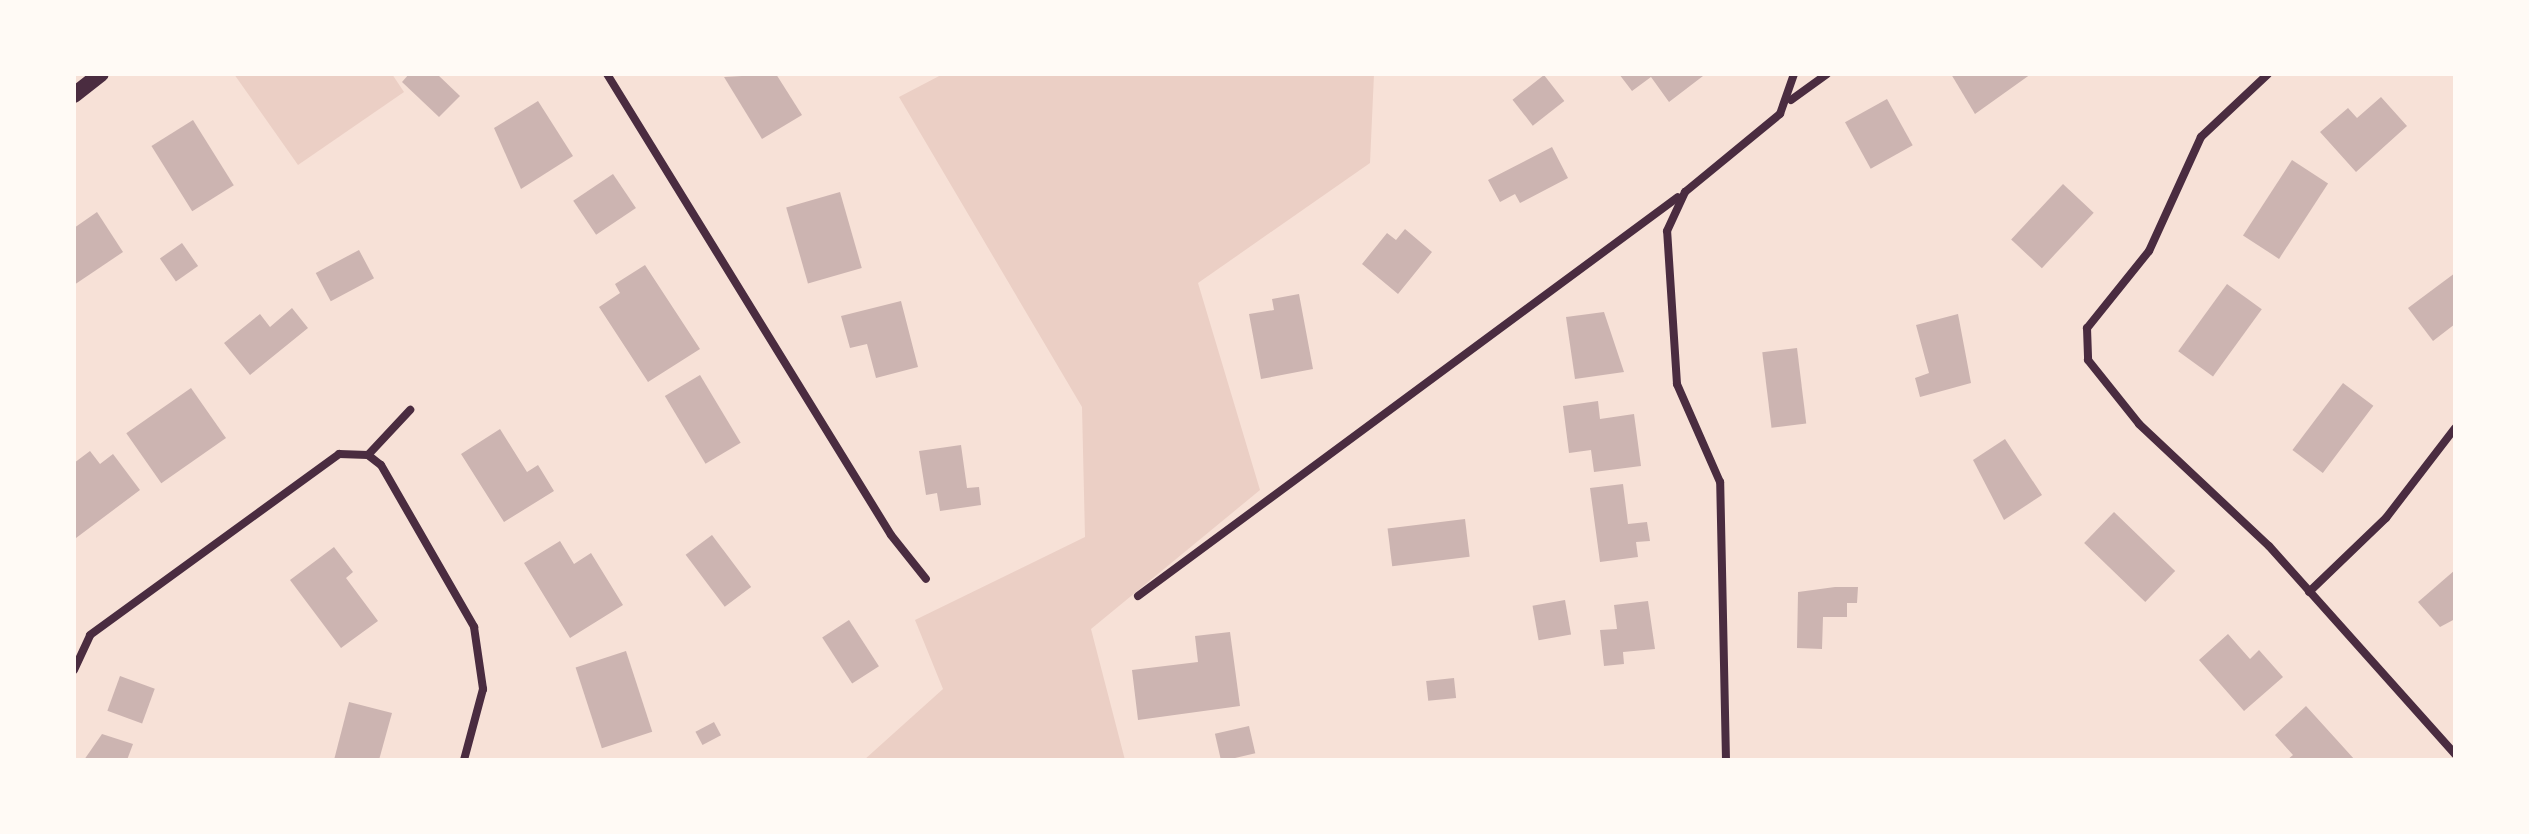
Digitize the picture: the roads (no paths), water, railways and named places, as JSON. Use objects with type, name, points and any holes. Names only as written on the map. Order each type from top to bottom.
[{"type":"main road","points":[[74,95],[101,74]]},
{"type":"street","points":[[607,74],[891,535],[926,579]]},
{"type":"street","points":[[1790,100],[1794,74]]},
{"type":"street","points":[[1138,596],[1685,192],[1790,100],[1827,74]]},
{"type":"street","points":[[2268,74],[2201,137],[2149,251],[2084,342],[2088,360],[2139,424],[2309,592],[2455,754]]},
{"type":"street","points":[[1685,192],[1667,231],[1671,337],[1677,384],[1720,482],[1726,760]]},
{"type":"street","points":[[368,455],[410,410]]},
{"type":"street","points":[[2309,592],[2386,518],[2455,428]]},
{"type":"street","points":[[74,670],[100,627],[339,454],[368,455],[381,465],[474,627],[483,689],[464,760]]}]
